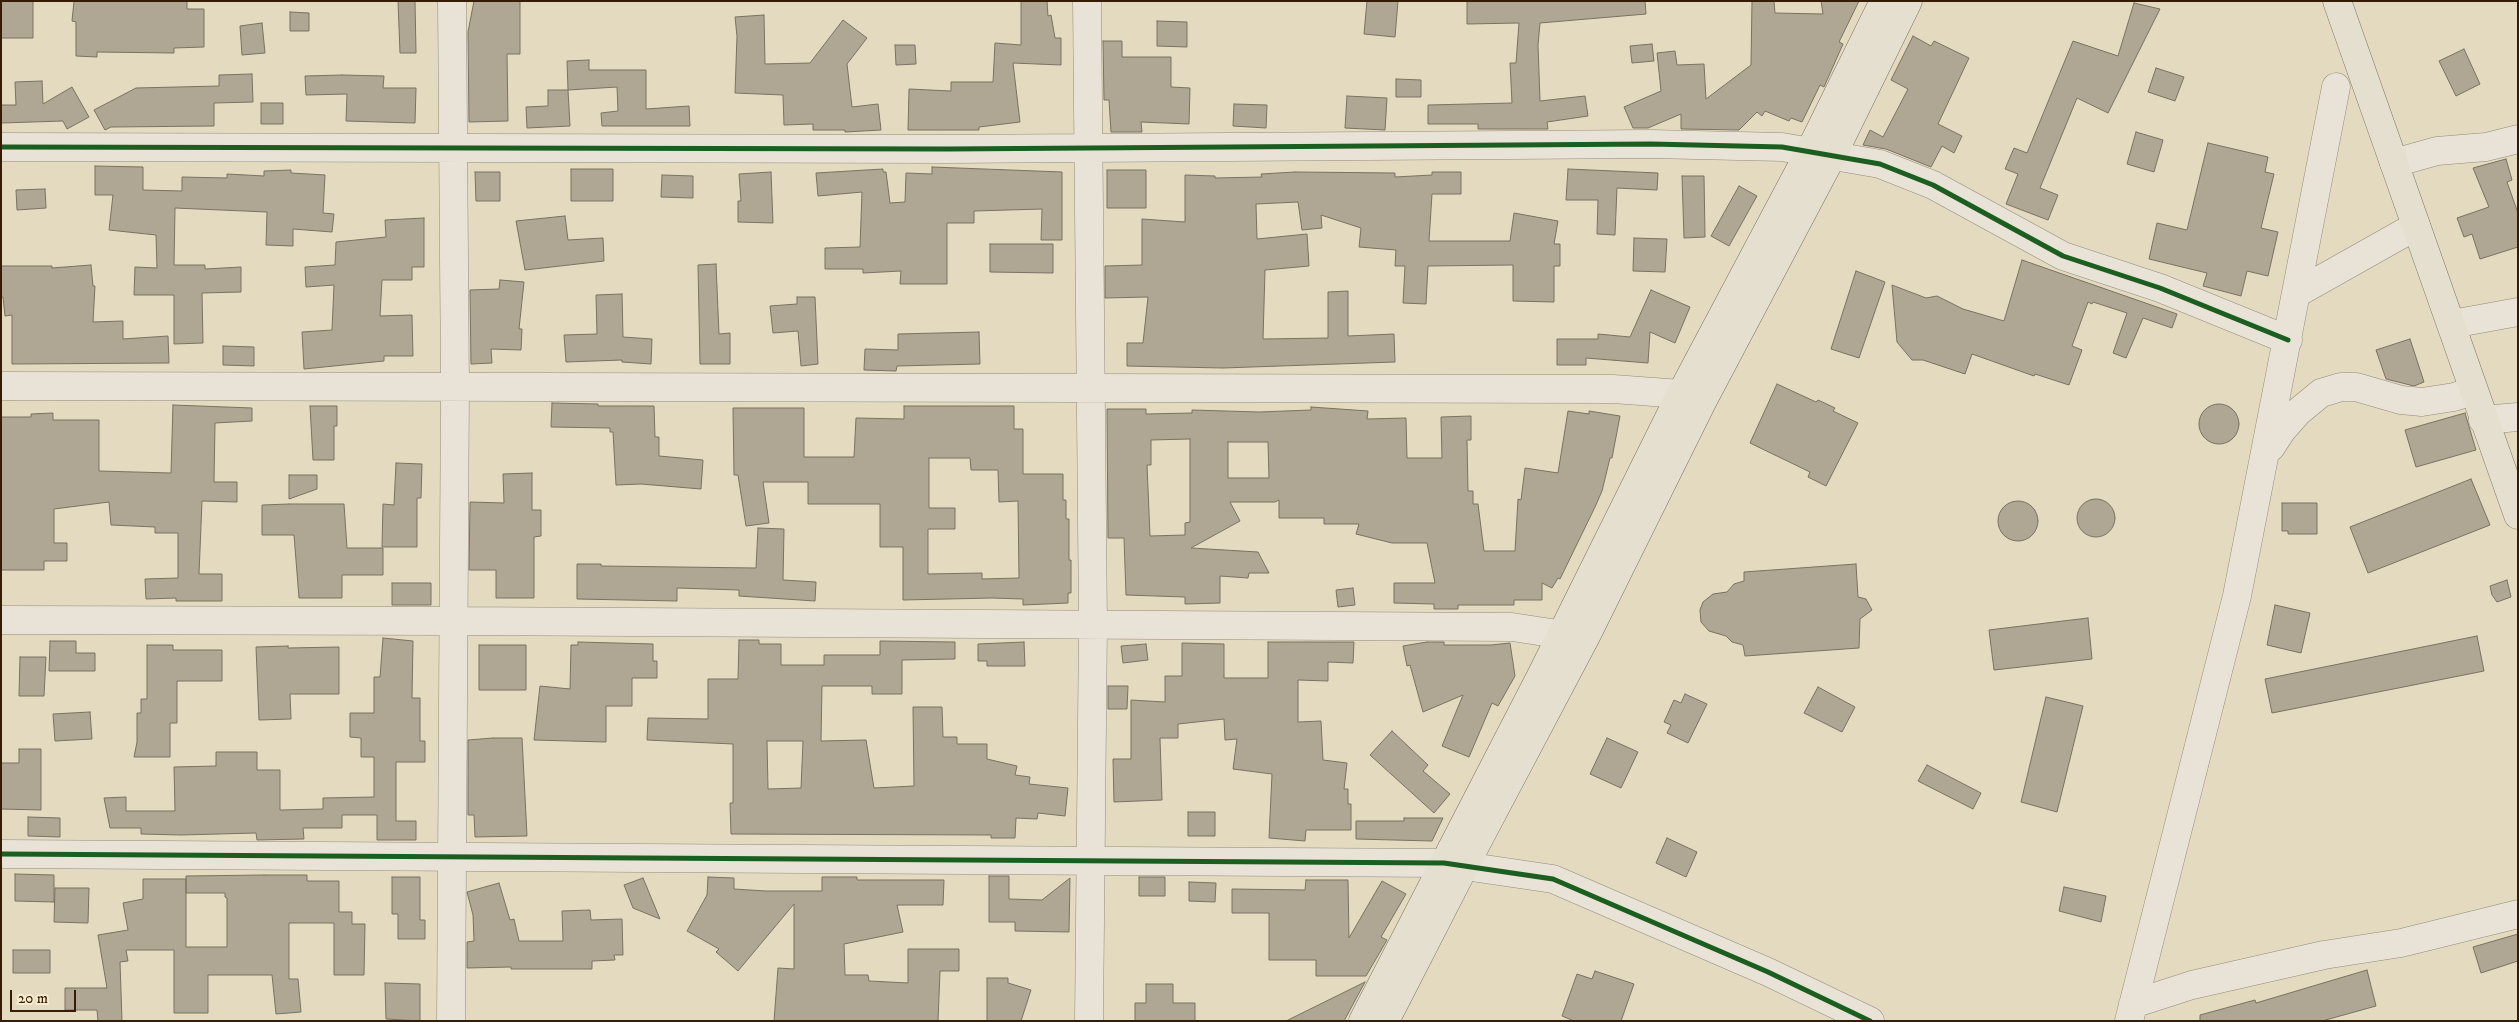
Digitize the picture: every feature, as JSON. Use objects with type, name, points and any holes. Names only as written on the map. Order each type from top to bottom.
[{"type":"main road","points":[[1821,153],[1884,1]]},
{"type":"main road","points":[[1363,1021],[1454,864],[1574,636],[1691,398],[1821,153],[1908,1]]},
{"type":"main road","points":[[2337,1],[2518,515]]},
{"type":"main road","points":[[1386,1021],[1454,864]]},
{"type":"street","points":[[451,1021],[455,386],[455,148],[452,1]]},
{"type":"street","points":[[1087,1],[1093,624],[1089,860],[1089,1021]]},
{"type":"street","points":[[2131,1013],[2237,596],[2266,455],[2336,87]]},
{"type":"street","points":[[2394,163],[2437,151],[2486,147],[2518,139]]},
{"type":"street","points":[[1,147],[1089,148],[1651,144],[1782,147],[1880,164],[1933,185],[2063,256],[2160,288],[2288,340]]},
{"type":"street","points":[[2297,293],[2416,226]]},
{"type":"street","points":[[2452,324],[2518,312]]},
{"type":"street","points":[[1,386],[1613,389],[1691,398]]},
{"type":"street","points":[[2266,455],[2282,430],[2298,412],[2321,394],[2340,387],[2356,387],[2401,400],[2422,402],[2454,397],[2473,391]]},
{"type":"street","points":[[2483,420],[2518,417]]},
{"type":"street","points":[[1,620],[453,620],[1512,627],[1574,636]]},
{"type":"street","points":[[1,854],[1454,864],[1553,878],[1768,972],[1870,1021]]},
{"type":"street","points":[[2131,1013],[2192,985],[2324,955],[2401,942],[2518,914]]},
{"type":"building","points":[[1,1],[33,1],[33,38],[1,38]]},
{"type":"building","points":[[74,1],[187,1],[187,9],[204,9],[204,47],[174,48],[174,53],[97,52],[97,57],[76,56],[76,22],[72,21]]},
{"type":"building","points":[[398,1],[415,1],[416,53],[400,53]]},
{"type":"building","points":[[474,1],[520,1],[520,54],[507,54],[508,121],[469,122],[468,32]]},
{"type":"building","points":[[1021,1],[1047,1],[1048,16],[1051,15],[1055,38],[1061,38],[1061,65],[1013,63],[1020,122],[979,127],[979,130],[908,130],[909,89],[951,91],[951,82],[993,82],[995,43],[1021,45]]},
{"type":"building","points":[[1367,1],[1398,1],[1395,37],[1364,34]]},
{"type":"building","points":[[1467,1],[1645,1],[1646,14],[1540,23],[1538,45],[1540,101],[1585,96],[1588,116],[1547,122],[1548,129],[1478,129],[1478,124],[1428,124],[1428,105],[1512,103],[1510,63],[1516,63],[1519,23],[1467,24]]},
{"type":"building","points":[[1752,1],[1774,1],[1775,13],[1823,14],[1821,1],[1859,1],[1839,42],[1843,44],[1824,87],[1820,85],[1802,122],[1791,118],[1789,121],[1765,111],[1762,116],[1757,112],[1739,130],[1681,129],[1681,114],[1648,128],[1633,128],[1624,107],[1661,91],[1657,53],[1675,51],[1677,65],[1704,64],[1706,99],[1751,65]]},
{"type":"building","points":[[2134,3],[2160,9],[2108,113],[2077,98],[2040,188],[2058,195],[2048,220],[2006,204],[2018,174],[2005,169],[2014,148],[2027,153],[2073,41],[2118,56]]},
{"type":"building","points":[[290,12],[309,13],[309,31],[290,31]]},
{"type":"building","points":[[764,15],[765,64],[810,63],[843,20],[867,38],[847,64],[852,107],[878,104],[881,130],[845,132],[845,130],[813,130],[813,124],[784,125],[783,95],[735,93],[737,36],[735,17]]},
{"type":"building","points":[[1157,21],[1187,22],[1187,47],[1157,46]]},
{"type":"building","points":[[262,23],[265,53],[242,55],[240,26]]},
{"type":"building","points":[[1913,36],[1931,46],[1934,41],[1969,58],[1938,124],[1962,136],[1954,153],[1942,146],[1931,167],[1886,149],[1863,145],[1870,130],[1883,137],[1908,89],[1891,80]]},
{"type":"building","points":[[1103,41],[1122,41],[1122,57],[1171,57],[1171,87],[1190,88],[1189,124],[1141,122],[1142,132],[1111,132],[1109,100],[1104,100]]},
{"type":"building","points":[[1652,44],[1654,61],[1632,63],[1630,46]]},
{"type":"building","points":[[895,45],[915,45],[916,64],[896,65]]},
{"type":"building","points":[[2464,49],[2480,84],[2456,96],[2439,61]]},
{"type":"building","points":[[589,60],[589,70],[646,70],[646,109],[689,106],[690,126],[602,126],[601,113],[618,111],[617,87],[568,90],[567,61]]},
{"type":"building","points":[[2156,68],[2184,77],[2175,101],[2148,92]]},
{"type":"building","points":[[252,74],[253,102],[214,103],[214,126],[111,127],[105,130],[94,110],[136,88],[219,86],[219,75]]},
{"type":"building","points":[[305,76],[384,76],[383,88],[416,88],[415,123],[346,121],[347,94],[306,95]]},
{"type":"building","points":[[1396,79],[1421,80],[1421,97],[1396,97]]},
{"type":"building","points":[[42,81],[43,104],[72,87],[89,117],[67,129],[63,121],[1,123],[1,105],[16,105],[15,82]]},
{"type":"building","points":[[548,90],[568,90],[570,126],[527,128],[526,107],[548,106]]},
{"type":"building","points":[[1347,96],[1387,98],[1385,130],[1345,128]]},
{"type":"building","points":[[261,103],[283,103],[283,124],[261,124]]},
{"type":"building","points":[[1234,104],[1267,105],[1266,128],[1233,126]]},
{"type":"building","points":[[2136,132],[2163,140],[2154,172],[2127,164]]},
{"type":"building","points":[[2208,143],[2268,157],[2265,172],[2274,174],[2261,228],[2278,232],[2268,276],[2247,271],[2241,296],[2203,286],[2207,273],[2149,259],[2157,223],[2187,230]]},
{"type":"building","points":[[2506,159],[2512,180],[2507,182],[2518,213],[2518,247],[2480,259],[2472,234],[2464,237],[2457,218],[2489,207],[2473,168]]},
{"type":"building","points":[[95,166],[143,167],[143,190],[182,191],[182,177],[227,178],[227,174],[264,176],[264,171],[291,170],[291,173],[325,175],[323,213],[334,214],[332,232],[293,229],[293,246],[266,245],[267,212],[175,208],[174,265],[205,265],[205,269],[241,267],[241,292],[202,293],[203,343],[174,344],[174,295],[134,295],[135,267],[157,268],[156,235],[109,230],[113,195],[95,195]]},
{"type":"building","points":[[932,167],[1062,172],[1062,240],[1041,240],[1042,209],[974,211],[974,223],[947,223],[947,284],[900,284],[901,271],[863,273],[863,269],[825,269],[825,248],[860,247],[862,192],[818,196],[816,173],[883,169],[883,172],[886,172],[890,203],[905,202],[906,173],[932,174]]},
{"type":"building","points":[[571,169],[613,169],[613,201],[571,201]]},
{"type":"building","points":[[1568,169],[1658,173],[1657,190],[1617,188],[1615,235],[1597,234],[1598,200],[1566,200]]},
{"type":"building","points":[[1107,170],[1146,170],[1146,208],[1107,208]]},
{"type":"building","points":[[475,172],[500,172],[500,201],[476,201]]},
{"type":"building","points":[[771,172],[773,223],[738,222],[738,201],[741,201],[739,174]]},
{"type":"building","points":[[1295,172],[1395,173],[1395,177],[1432,175],[1432,172],[1461,172],[1461,194],[1432,194],[1429,241],[1510,241],[1514,213],[1558,221],[1554,244],[1560,244],[1560,266],[1554,266],[1554,302],[1513,301],[1513,265],[1428,266],[1426,304],[1403,303],[1405,266],[1395,266],[1396,250],[1359,247],[1361,228],[1321,215],[1322,228],[1302,230],[1298,202],[1256,204],[1257,239],[1307,234],[1309,266],[1265,270],[1263,339],[1328,338],[1328,292],[1348,291],[1348,336],[1394,334],[1395,362],[1223,368],[1127,366],[1127,343],[1143,343],[1148,297],[1105,298],[1105,266],[1142,265],[1142,219],[1185,222],[1185,175],[1215,176],[1215,178],[1262,177],[1261,174]]},
{"type":"building","points":[[662,175],[693,176],[693,198],[661,197]]},
{"type":"building","points":[[1682,176],[1704,176],[1705,237],[1684,238]]},
{"type":"building","points":[[1739,186],[1757,196],[1729,246],[1711,236]]},
{"type":"building","points":[[45,189],[46,208],[17,210],[16,190]]},
{"type":"building","points":[[565,216],[568,240],[603,238],[604,261],[525,270],[516,221]]},
{"type":"building","points":[[424,218],[424,267],[412,267],[412,280],[382,280],[380,316],[412,315],[413,356],[384,356],[384,361],[304,369],[302,332],[332,330],[334,285],[306,287],[305,267],[335,265],[336,242],[386,237],[385,220]]},
{"type":"building","points":[[1634,238],[1667,239],[1665,272],[1633,271]]},
{"type":"building","points":[[990,244],[1053,244],[1053,273],[990,272]]},
{"type":"building","points":[[2022,260],[2177,314],[2172,328],[2143,318],[2126,358],[2113,353],[2127,313],[2088,302],[2072,346],[2082,350],[2069,385],[2035,374],[2034,376],[1972,354],[1965,374],[1923,360],[1912,360],[1897,342],[1892,285],[1926,298],[1937,296],[1963,309],[2004,321]]},
{"type":"building","points":[[716,264],[719,334],[730,333],[730,364],[700,364],[698,265]]},
{"type":"building","points":[[91,265],[93,286],[95,286],[93,322],[123,321],[123,339],[168,336],[169,363],[12,364],[12,315],[5,316],[3,297],[1,297],[1,266],[52,266],[52,268]]},
{"type":"building","points":[[1856,271],[1885,282],[1859,358],[1831,349]]},
{"type":"building","points":[[500,280],[524,282],[519,329],[522,329],[521,350],[491,349],[492,363],[471,364],[470,290],[499,289]]},
{"type":"building","points":[[1651,290],[1690,307],[1675,343],[1650,332],[1648,363],[1586,358],[1586,365],[1557,365],[1557,339],[1598,339],[1598,334],[1630,337]]},
{"type":"building","points":[[622,294],[623,337],[652,339],[651,364],[622,362],[622,360],[566,362],[564,335],[597,334],[596,295]]},
{"type":"building","points":[[797,297],[815,297],[818,364],[801,366],[798,331],[773,333],[770,306],[797,304]]},
{"type":"building","points":[[979,332],[980,364],[897,366],[896,371],[864,370],[865,349],[898,350],[898,334]]},
{"type":"building","points":[[2410,339],[2424,382],[2414,386],[2386,379],[2376,350]]},
{"type":"building","points":[[223,346],[254,347],[254,366],[223,365]]},
{"type":"building","points":[[1777,384],[1816,402],[1818,400],[1835,408],[1833,411],[1858,423],[1826,486],[1808,477],[1810,472],[1750,443]]},
{"type":"building","points":[[552,403],[598,404],[598,406],[654,406],[655,437],[659,437],[659,456],[703,460],[701,489],[641,484],[616,485],[613,432],[610,432],[610,428],[551,427]]},
{"type":"building","points":[[2223,404],[2230,407],[2236,413],[2239,424],[2238,432],[2230,441],[2223,444],[2215,444],[2208,441],[2200,432],[2199,420],[2202,413],[2211,405]]},
{"type":"building","points":[[173,405],[252,408],[252,421],[215,423],[214,482],[237,482],[237,502],[202,501],[199,574],[222,574],[222,601],[176,601],[176,598],[146,599],[145,579],[178,578],[178,533],[155,533],[155,527],[111,525],[109,502],[54,509],[54,543],[67,543],[67,561],[44,561],[44,570],[1,570],[1,417],[31,417],[31,414],[53,413],[53,420],[99,420],[99,471],[171,473]]},
{"type":"building","points":[[310,406],[337,406],[337,426],[334,426],[334,460],[313,460]]},
{"type":"building","points":[[904,406],[1014,406],[1014,429],[1023,429],[1023,474],[1063,474],[1063,500],[1066,500],[1066,519],[1069,519],[1069,560],[1071,560],[1071,593],[1068,593],[1068,603],[1023,605],[1023,599],[992,598],[903,600],[903,547],[880,547],[880,504],[808,504],[808,482],[763,482],[769,523],[746,526],[738,475],[734,475],[733,408],[804,408],[804,457],[854,457],[856,418],[904,419]],"holes":[[[929,458],[970,458],[971,470],[998,470],[999,502],[1018,501],[1019,578],[982,579],[982,573],[928,574],[928,529],[955,529],[955,508],[929,508]]]},
{"type":"building","points":[[1311,407],[1368,411],[1367,419],[1406,418],[1407,458],[1442,458],[1441,417],[1471,416],[1471,440],[1467,440],[1468,491],[1473,491],[1473,504],[1478,504],[1484,551],[1515,551],[1518,499],[1521,500],[1525,468],[1558,473],[1568,411],[1589,414],[1589,411],[1620,416],[1612,458],[1610,458],[1602,491],[1560,579],[1558,578],[1552,588],[1542,583],[1542,600],[1514,600],[1514,605],[1458,605],[1458,609],[1434,609],[1434,604],[1394,603],[1394,583],[1435,583],[1427,543],[1392,543],[1356,534],[1359,524],[1324,524],[1324,518],[1279,518],[1279,500],[1275,502],[1230,502],[1240,521],[1191,548],[1258,552],[1269,573],[1249,573],[1248,578],[1220,576],[1220,603],[1185,604],[1185,597],[1126,595],[1124,538],[1108,538],[1107,409],[1146,409],[1146,414],[1192,413],[1192,410],[1259,412],[1311,410]],"holes":[[[1190,439],[1190,522],[1185,523],[1185,535],[1150,536],[1147,465],[1151,465],[1151,440]],[[1228,442],[1268,442],[1269,478],[1228,478]]]},
{"type":"building","points":[[2465,413],[2476,450],[2416,467],[2405,430]]},
{"type":"building","points":[[396,463],[422,464],[421,498],[417,498],[417,547],[382,547],[383,504],[394,505]]},
{"type":"building","points":[[532,473],[532,510],[541,510],[541,536],[534,537],[534,598],[496,598],[496,570],[469,570],[470,502],[504,503],[503,474]]},
{"type":"building","points":[[289,475],[317,475],[317,489],[289,499]]},
{"type":"building","points":[[2471,479],[2490,525],[2368,573],[2350,527]]},
{"type":"building","points":[[2096,499],[2109,505],[2115,518],[2109,531],[2096,537],[2083,531],[2077,518],[2083,505]]},
{"type":"building","points":[[2014,501],[2022,501],[2029,504],[2035,510],[2038,521],[2035,532],[2029,538],[2022,541],[2014,541],[2007,538],[2001,532],[1998,525],[1998,517],[2001,510],[2007,504]]},
{"type":"building","points":[[2282,503],[2317,503],[2317,534],[2288,534],[2288,531],[2282,531]]},
{"type":"building","points":[[344,504],[347,548],[383,548],[383,575],[342,575],[342,598],[299,598],[294,535],[262,535],[262,505]]},
{"type":"building","points":[[758,528],[784,529],[783,580],[816,582],[815,601],[739,596],[739,590],[677,588],[677,601],[577,599],[577,564],[756,568]]},
{"type":"building","points":[[1856,564],[1858,597],[1866,599],[1872,610],[1860,619],[1859,648],[1745,656],[1743,645],[1732,642],[1726,636],[1709,631],[1701,622],[1700,610],[1703,602],[1713,594],[1727,592],[1734,584],[1744,581],[1744,572]]},
{"type":"building","points":[[2507,580],[2511,597],[2497,602],[2492,595],[2490,586]]},
{"type":"building","points":[[392,583],[431,583],[431,605],[392,605]]},
{"type":"building","points":[[1353,588],[1355,605],[1338,607],[1336,590]]},
{"type":"building","points":[[2275,605],[2310,613],[2301,653],[2267,645]]},
{"type":"building","points":[[2088,618],[2092,659],[1994,670],[1989,630]]},
{"type":"building","points":[[2477,636],[2484,671],[2272,713],[2265,679]]},
{"type":"building","points":[[383,638],[413,641],[412,698],[420,698],[420,741],[425,741],[425,762],[396,762],[396,821],[416,821],[416,840],[377,840],[377,815],[342,815],[342,828],[303,828],[304,839],[257,840],[256,833],[141,834],[141,828],[110,828],[104,798],[126,797],[126,811],[175,811],[174,767],[216,766],[216,752],[257,752],[257,770],[280,770],[280,810],[323,809],[323,798],[374,797],[374,757],[361,757],[361,738],[350,737],[350,713],[374,713],[374,677],[380,677]]},
{"type":"building","points":[[739,640],[759,640],[759,644],[781,644],[781,665],[824,665],[824,655],[880,655],[880,641],[955,642],[955,659],[902,660],[902,694],[872,694],[872,686],[822,686],[821,741],[866,740],[874,788],[914,786],[913,707],[942,707],[943,737],[957,737],[957,744],[987,744],[987,759],[1017,766],[1015,775],[1030,777],[1029,784],[1068,788],[1065,816],[1038,813],[1037,819],[1016,818],[1015,838],[991,838],[991,835],[731,834],[730,803],[733,803],[733,744],[647,740],[648,718],[708,719],[708,679],[738,679]],"holes":[[[767,741],[803,741],[801,788],[768,789]]]},
{"type":"building","points":[[50,641],[76,641],[76,653],[95,653],[95,671],[49,671]]},
{"type":"building","points":[[578,642],[653,644],[653,661],[657,661],[657,678],[632,678],[632,706],[606,706],[606,742],[534,740],[540,686],[570,689],[571,645],[578,645]]},
{"type":"building","points":[[1024,642],[1025,666],[987,666],[987,661],[978,661],[978,644]]},
{"type":"building","points":[[1268,642],[1354,642],[1353,663],[1328,662],[1328,681],[1298,680],[1298,722],[1321,721],[1323,760],[1347,763],[1344,789],[1348,789],[1348,804],[1351,804],[1351,830],[1306,830],[1305,841],[1269,838],[1272,774],[1233,769],[1237,739],[1225,740],[1224,719],[1178,724],[1178,738],[1160,738],[1162,800],[1114,802],[1113,759],[1131,759],[1131,700],[1165,702],[1165,676],[1182,676],[1182,643],[1224,644],[1224,678],[1268,678]]},
{"type":"building","points":[[1427,642],[1444,642],[1444,645],[1510,643],[1515,676],[1498,706],[1492,703],[1469,757],[1442,746],[1463,695],[1423,712],[1410,665],[1407,666],[1403,646]]},
{"type":"building","points":[[1146,644],[1148,660],[1123,663],[1121,646]]},
{"type":"building","points":[[147,645],[173,645],[173,650],[222,650],[222,681],[177,681],[177,723],[170,723],[170,757],[134,757],[137,742],[137,713],[141,713],[141,699],[147,699]]},
{"type":"building","points":[[479,645],[526,645],[526,690],[479,690]]},
{"type":"building","points":[[288,646],[288,648],[339,647],[339,694],[290,694],[291,719],[259,720],[256,647]]},
{"type":"building","points":[[20,657],[46,657],[44,696],[19,696]]},
{"type":"building","points":[[1108,686],[1128,686],[1127,709],[1108,709]]},
{"type":"building","points":[[1818,687],[1855,707],[1842,732],[1804,713]]},
{"type":"building","points":[[1685,694],[1707,704],[1688,743],[1667,733],[1671,725],[1664,722],[1674,700],[1681,703]]},
{"type":"building","points":[[2046,697],[2083,706],[2057,812],[2021,802]]},
{"type":"building","points":[[90,712],[92,739],[55,741],[53,714]]},
{"type":"building","points":[[1392,731],[1428,765],[1423,771],[1450,794],[1434,813],[1370,755]]},
{"type":"building","points":[[522,738],[527,836],[475,837],[474,815],[468,815],[468,740]]},
{"type":"building","points":[[1607,738],[1638,752],[1621,788],[1590,774]]},
{"type":"building","points":[[19,749],[41,749],[41,810],[1,809],[1,763],[19,763]]},
{"type":"building","points":[[1927,765],[1981,793],[1973,809],[1918,781]]},
{"type":"building","points":[[1188,812],[1215,812],[1215,836],[1188,836]]},
{"type":"building","points":[[28,817],[60,818],[60,837],[28,836]]},
{"type":"building","points":[[1404,818],[1443,818],[1432,841],[1356,839],[1356,821],[1404,821]]},
{"type":"building","points":[[1667,838],[1697,852],[1686,877],[1656,863]]},
{"type":"building","points":[[15,874],[54,875],[54,902],[15,901]]},
{"type":"building","points":[[307,875],[307,881],[339,881],[339,912],[352,912],[352,924],[365,924],[364,975],[334,975],[334,923],[289,923],[289,979],[298,979],[301,1012],[276,1014],[272,975],[208,975],[208,1013],[174,1013],[174,950],[126,950],[128,961],[120,962],[122,1021],[98,1021],[97,1010],[65,1010],[65,988],[107,988],[98,935],[128,930],[123,903],[143,899],[143,879],[186,879],[186,876]],"holes":[[[186,893],[225,893],[227,898],[227,947],[186,947]]]},
{"type":"building","points":[[989,876],[1009,876],[1009,899],[1042,900],[1070,878],[1069,932],[1015,931],[1015,922],[989,922]]},
{"type":"building","points":[[392,877],[420,877],[420,920],[425,920],[425,939],[398,939],[398,914],[392,914]]},
{"type":"building","points":[[708,877],[734,878],[734,889],[766,891],[822,891],[822,877],[857,877],[857,880],[944,880],[943,905],[897,905],[903,932],[844,944],[845,975],[868,975],[869,981],[908,983],[908,949],[959,949],[959,971],[940,971],[938,1021],[774,1021],[778,968],[794,969],[794,904],[738,971],[716,952],[719,949],[687,931],[707,895]]},
{"type":"building","points":[[1139,877],[1165,877],[1165,896],[1139,896]]},
{"type":"building","points":[[643,878],[660,919],[633,908],[624,885]]},
{"type":"building","points":[[1306,880],[1348,880],[1349,938],[1382,881],[1406,894],[1381,937],[1387,940],[1366,976],[1316,976],[1316,960],[1269,960],[1269,913],[1232,913],[1232,889],[1305,890]]},
{"type":"building","points":[[1189,882],[1216,883],[1215,902],[1189,901]]},
{"type":"building","points":[[499,883],[510,920],[514,919],[519,941],[563,941],[562,911],[590,910],[591,920],[622,919],[623,955],[614,955],[615,960],[592,961],[592,969],[467,968],[467,942],[474,941],[473,915],[467,892]]},
{"type":"building","points":[[2064,887],[2106,896],[2101,922],[2059,911]]},
{"type":"building","points":[[55,888],[89,888],[88,923],[54,922]]},
{"type":"building","points":[[2518,934],[2518,961],[2481,973],[2473,947]]},
{"type":"building","points":[[13,950],[50,950],[50,973],[13,973]]},
{"type":"building","points":[[2367,970],[2376,1006],[2322,1021],[2200,1021],[2200,1015],[2255,1000],[2256,1003]]},
{"type":"building","points":[[1595,971],[1634,984],[1621,1021],[1574,1021],[1562,1016],[1577,974],[1592,979]]},
{"type":"building","points":[[987,978],[1008,978],[1008,983],[1031,990],[1021,1021],[987,1021]]},
{"type":"building","points":[[1365,982],[1344,1021],[1286,1021]]},
{"type":"building","points":[[385,983],[420,984],[420,1021],[386,1019]]},
{"type":"building","points":[[1146,984],[1173,984],[1173,1003],[1195,1003],[1195,1021],[1135,1021],[1135,1003],[1146,1003]]},
{"type":"cycle path","points":[[1,147],[948,149],[1651,144],[1782,147],[1880,164],[1933,185],[2063,256],[2160,288],[2288,340]]},
{"type":"cycle path","points":[[1,854],[1444,863],[1553,879],[1768,972],[1870,1021]]}]
